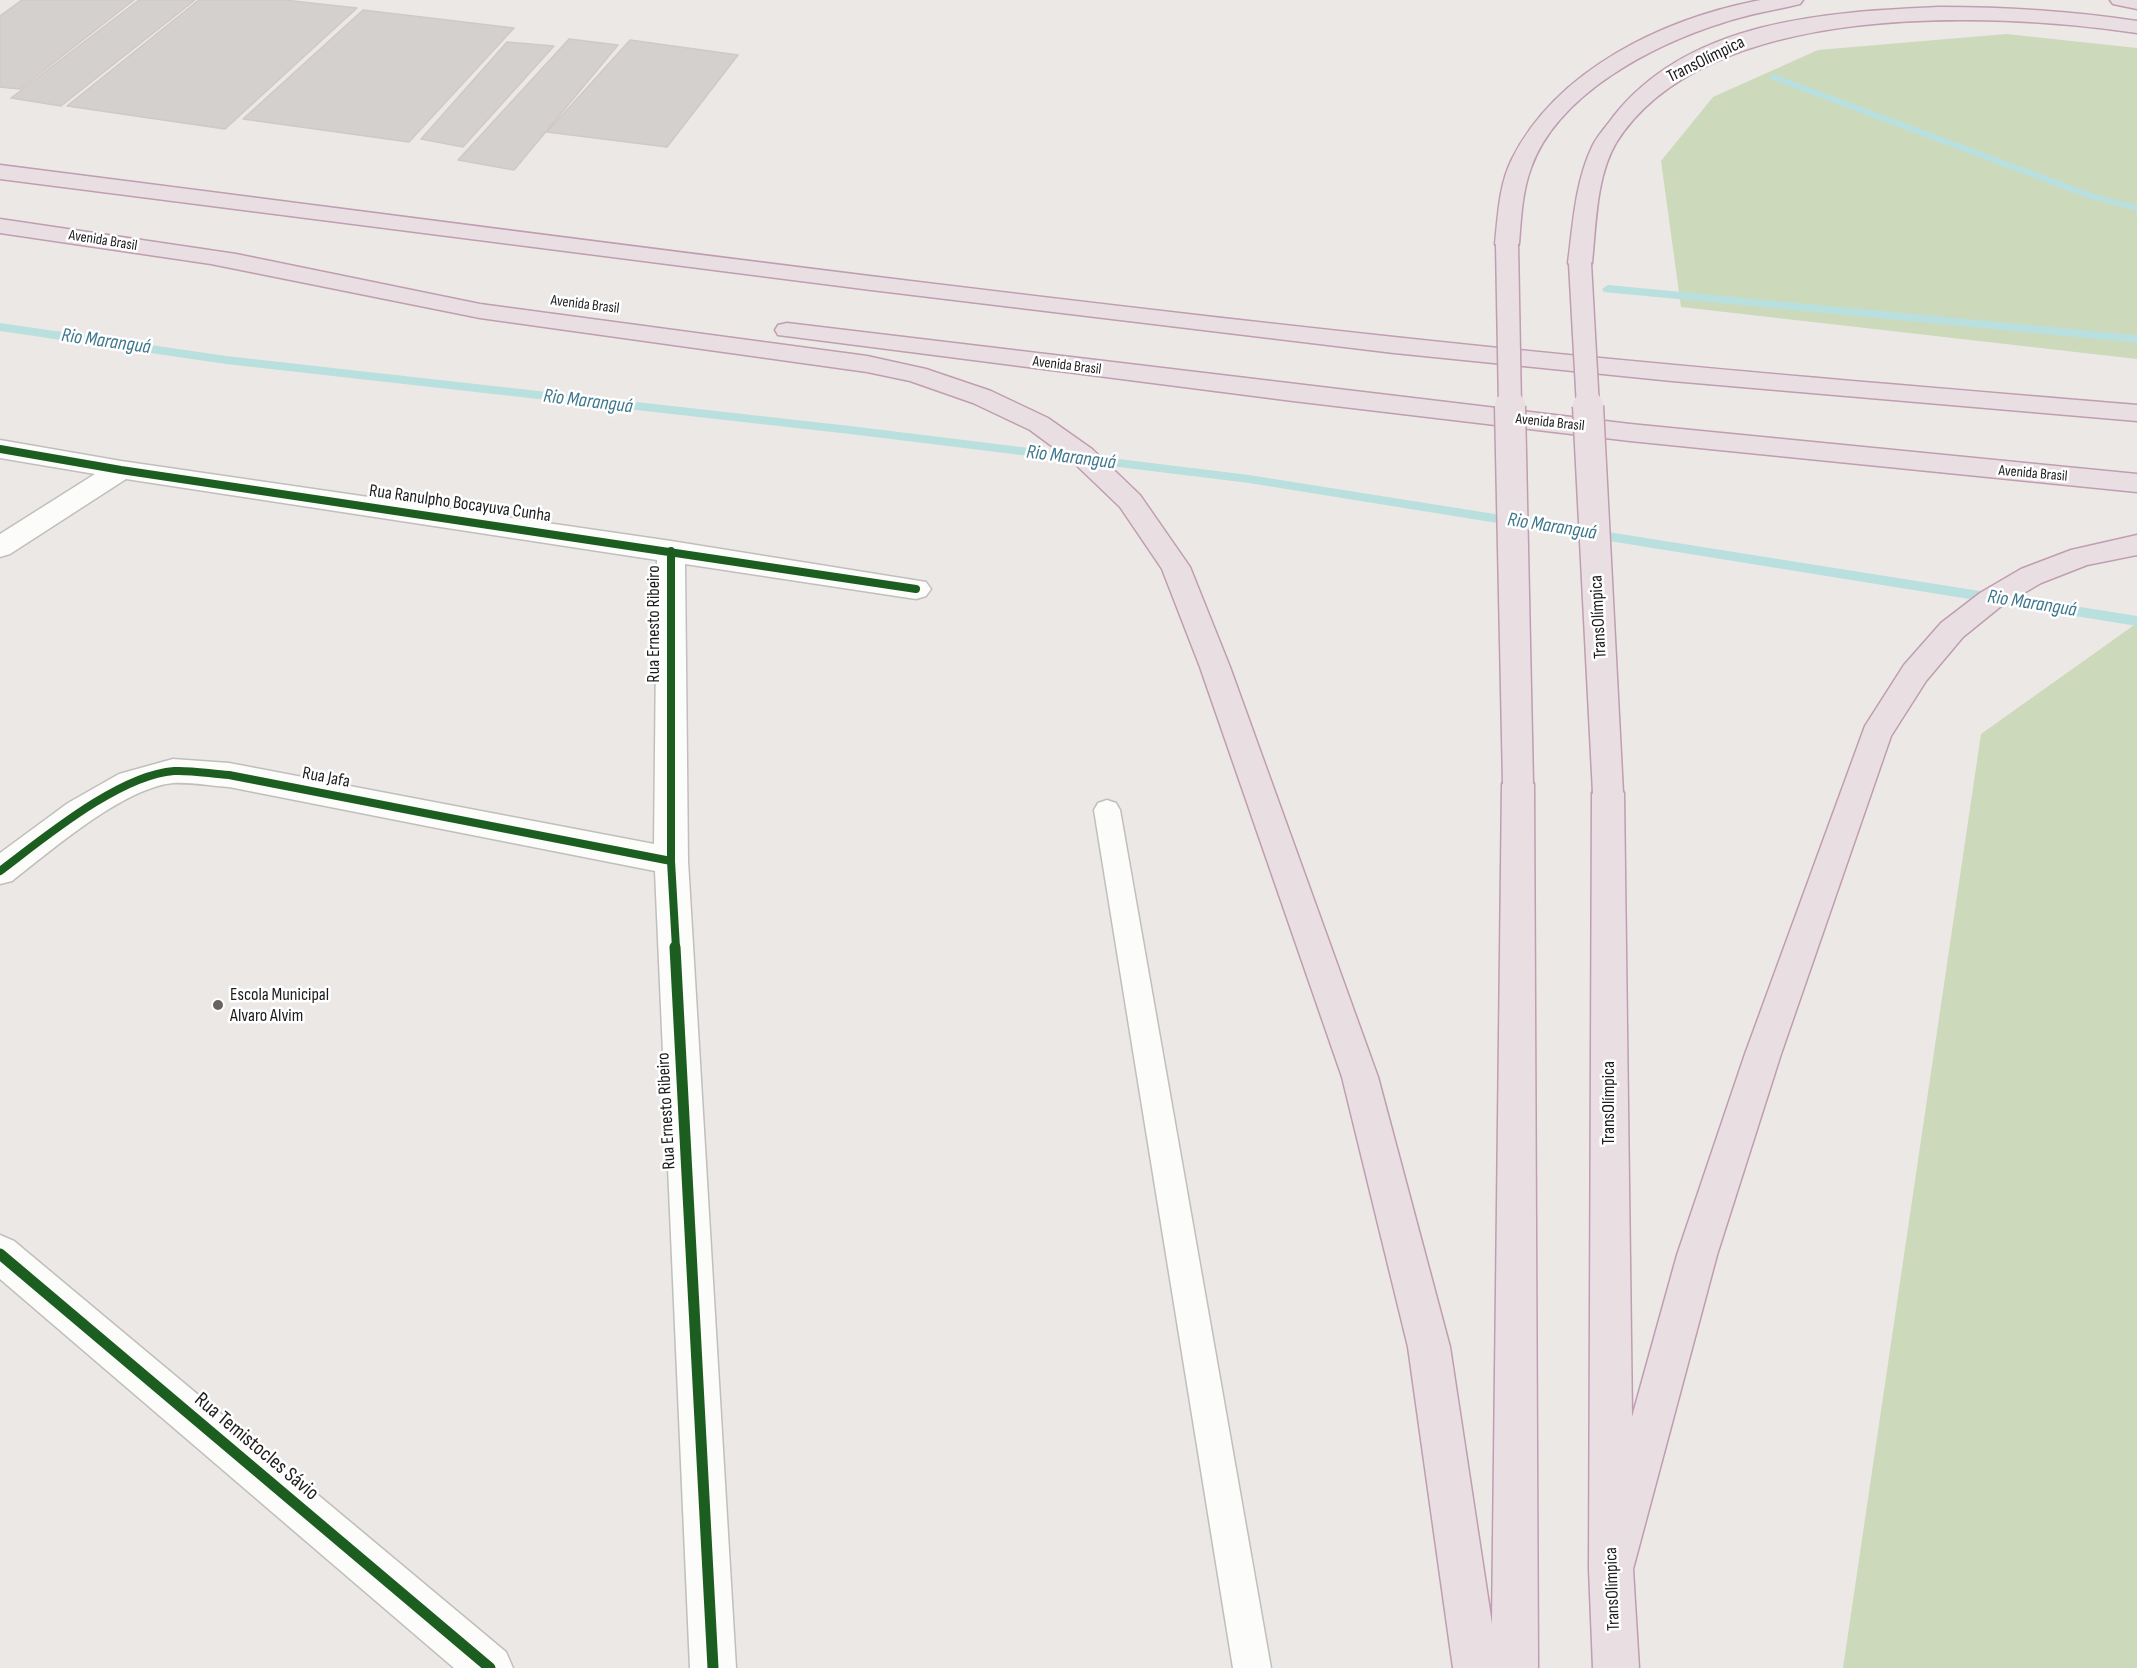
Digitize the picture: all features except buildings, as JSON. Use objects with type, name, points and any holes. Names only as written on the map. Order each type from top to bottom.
[{"type":"highway","name":"TransOlímpica","points":[[1515,1668],[1518,784],[1507,244],[1512,200],[1523,159],[1547,121],[1581,88],[1624,59],[1670,35],[1727,14],[1793,0]]},
{"type":"highway","points":[[2120,0],[2137,3]]},
{"type":"highway","name":"TransOlímpica","points":[[1616,1668],[1611,1569],[1608,792],[1580,263],[1589,190],[1604,146],[1630,107],[1664,78],[1742,40],[1795,27],[1852,19],[1922,14],[1989,14],[2058,18],[2137,27]]},
{"type":"highway","points":[[0,172],[1023,301],[1396,345],[1724,377],[2137,413]]},
{"type":"highway","name":"Avenida Brasil","points":[[0,226],[214,258],[1364,404],[2001,471],[2137,483]]},
{"type":"highway","points":[[214,258],[480,311],[867,364],[917,375],[992,401],[1038,424],[1082,455],[1130,501],[1176,567],[1215,667],[1360,1077],[1429,1347],[1476,1668]]},
{"type":"highway","points":[[1724,377],[1788,368],[2137,395]]},
{"type":"highway","points":[[1611,1569],[1697,1255],[1763,1054],[1875,734],[1915,673],[1952,630],[1990,600],[2031,576],[2080,558],[2137,545]]},
{"type":"street","name":"Rua Ranulpho Bocayuva Cunha","points":[[0,449],[122,470],[916,589]]},
{"type":"street","points":[[0,547],[122,470]]},
{"type":"street","name":"Rua Ernesto Ribeiro","points":[[671,552],[671,861],[713,1668]]},
{"type":"street","name":"Rua Jafa","points":[[0,871],[80,812],[130,783],[173,771],[229,776],[671,861]]},
{"type":"street","name":"Rua Temistocles Sávio","points":[[0,1254],[490,1668]]},
{"type":"lane","points":[[1107,810],[1252,1668]]},
{"type":"green space","points":[[2006,34],[2137,48],[2137,359],[1681,307],[1661,161],[1713,97],[1818,50]]},
{"type":"green space","points":[[2137,623],[2137,1668],[1843,1668],[1981,734]]},
{"type":"waterway","points":[[1774,77],[2091,196],[2137,208]]},
{"type":"waterway","points":[[1608,289],[2137,339]]},
{"type":"waterway","name":"Rio Maranguá","points":[[0,327],[226,360],[850,430],[1249,479],[2137,621]]},
{"type":"cycle path","points":[[0,449],[121,470],[916,589]]},
{"type":"cycle path","points":[[671,551],[671,861],[713,1668]]},
{"type":"cycle path","points":[[0,871],[80,812],[130,783],[173,771],[229,775],[671,861]]},
{"type":"cycle path","points":[[0,1254],[490,1668]]},
{"type":"place","name":"Escola Municipal Alvaro Alvim","points":[[218,1005]]}]
